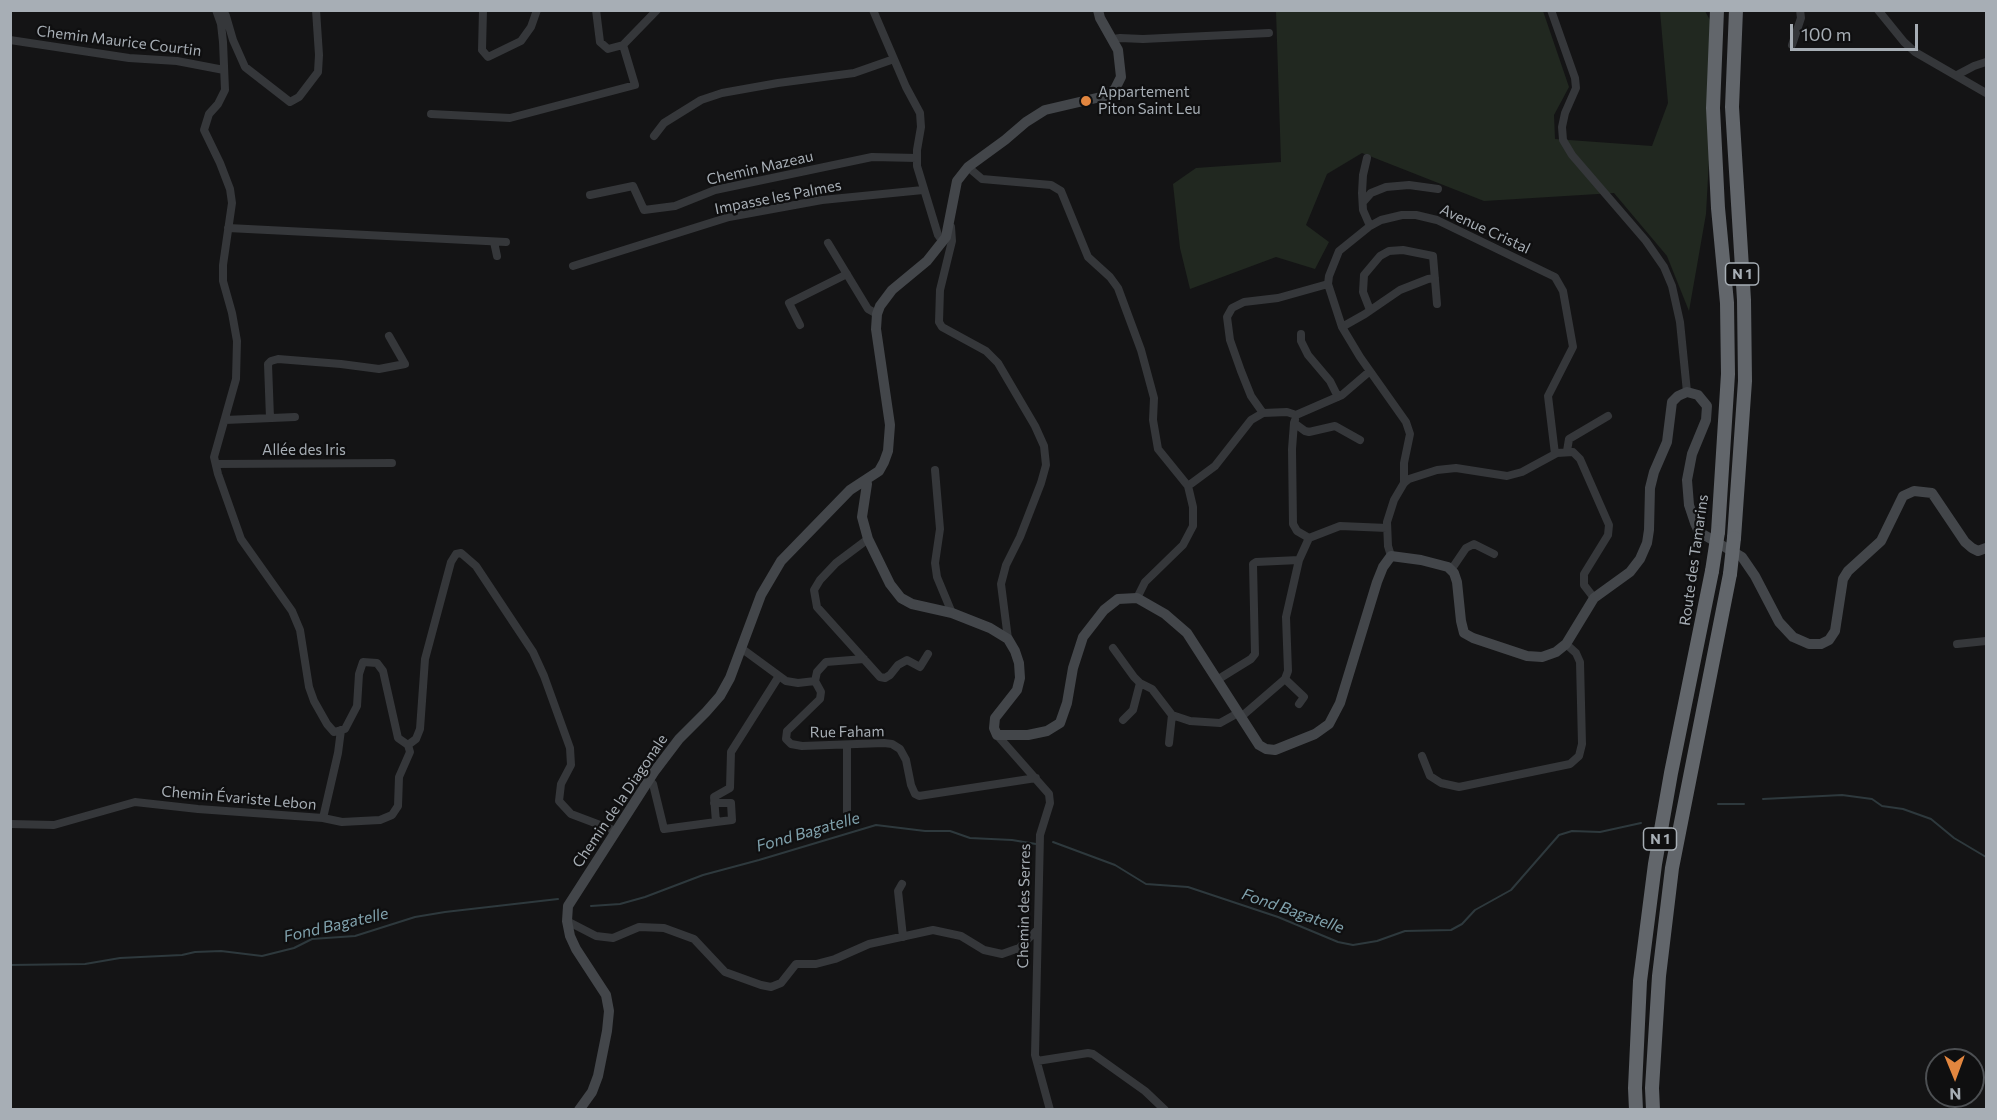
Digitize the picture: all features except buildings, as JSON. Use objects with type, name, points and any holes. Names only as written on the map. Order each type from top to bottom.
[{"type":"highway","name":"Route des Tamarins","points":[[1635,1110],[1640,981],[1671,773],[1712,571],[1728,374],[1727,303],[1718,208],[1713,108],[1717,10]]},
{"type":"highway","name":"N 1","points":[[1653,1110],[1652,1088],[1659,976],[1672,868],[1730,574],[1734,538],[1745,381],[1744,300],[1732,107],[1736,10]]},
{"type":"street","points":[[216,10],[221,24],[225,90],[218,105],[209,114],[204,130],[230,189],[232,203],[223,265],[223,281],[237,341],[236,379],[214,457],[241,539],[292,611],[300,630],[309,687],[314,701],[334,732],[345,729],[357,706],[359,674],[363,662],[377,663],[383,671],[398,738],[408,745],[416,739],[420,729],[425,660],[451,561],[456,554],[461,553],[476,566],[533,652],[544,676],[570,748],[571,765],[561,784],[559,801],[571,814],[616,831]]},
{"type":"street","points":[[223,10],[245,67],[290,102],[299,97],[318,72],[320,55],[316,10]]},
{"type":"street","points":[[483,10],[482,50],[488,57],[521,41],[531,27],[537,10]]},
{"type":"street","points":[[596,10],[600,42],[608,49],[623,45],[657,10]]},
{"type":"street","points":[[873,10],[920,113],[921,127],[917,158],[923,190],[938,235],[943,242]]},
{"type":"street","points":[[828,243],[868,309],[877,314],[892,290],[927,261],[943,242],[951,216],[957,181],[968,167],[1045,110],[1105,96],[1115,89],[1120,77],[1121,63],[1118,50],[1098,10]]},
{"type":"street","points":[[1551,10],[1575,78],[1576,88],[1565,113],[1562,127],[1563,140],[1572,155],[1646,241],[1664,267],[1672,286],[1680,322],[1687,392]]},
{"type":"street","points":[[1792,45],[1801,18],[1800,10]]},
{"type":"street","points":[[1878,10],[1915,52],[1986,93]]},
{"type":"street","points":[[1113,39],[1269,33]]},
{"type":"street","name":"Chemin Maurice Courtin","points":[[10,40],[129,58],[177,61],[224,70]]},
{"type":"street","points":[[431,114],[510,118],[635,85],[623,45]]},
{"type":"street","points":[[654,136],[664,123],[701,100],[722,93],[854,73],[894,59]]},
{"type":"street","points":[[1957,75],[1986,62]]},
{"type":"street","name":"Chemin Mazeau","points":[[590,195],[633,186],[644,210],[675,206],[715,190],[872,157],[917,158]]},
{"type":"street","points":[[1367,158],[1363,175],[1363,210],[1370,226]]},
{"type":"street","points":[[968,167],[982,179],[1051,185],[1061,191],[1088,257],[1110,277],[1118,288],[1141,350],[1154,398],[1153,420],[1158,449],[1188,486],[1193,507],[1193,526],[1183,545],[1144,582],[1137,598]]},
{"type":"street","points":[[1363,202],[1371,193],[1386,187],[1409,185],[1438,189]]},
{"type":"street","name":"Impasse les Palmes","points":[[573,266],[729,218],[822,200],[923,190]]},
{"type":"street","name":"Avenue Cristal","points":[[1328,284],[1339,251],[1370,226],[1381,220],[1402,215],[1416,215],[1437,220],[1555,277],[1563,291],[1573,347],[1548,396],[1555,454]]},
{"type":"street","points":[[951,216],[952,241],[940,290],[939,322],[948,331],[986,351],[998,363],[1035,426],[1044,446],[1046,465],[1020,537],[1006,565],[1001,584],[1008,639],[1019,663],[1020,678],[1017,690],[996,718],[994,728],[997,735],[1028,735],[1047,731],[1060,723],[1067,704],[1073,668],[1083,638],[1104,609],[1118,599],[1137,598],[1177,622],[1187,633],[1259,745],[1275,750],[1315,734],[1329,724],[1340,703],[1377,582],[1383,567],[1391,556]]},
{"type":"street","points":[[228,228],[506,242]]},
{"type":"street","points":[[494,242],[497,256]]},
{"type":"street","points":[[1371,310],[1363,292],[1364,275],[1380,256],[1389,251],[1403,250],[1433,256],[1437,304]]},
{"type":"street","points":[[800,325],[789,303],[846,274]]},
{"type":"street","points":[[1342,327],[1400,290],[1435,278]]},
{"type":"street","points":[[1263,413],[1251,396],[1241,371],[1230,340],[1227,317],[1232,308],[1244,302],[1278,297],[1328,284],[1342,327],[1406,422],[1410,434],[1404,463],[1404,483],[1394,500],[1387,528],[1391,556]]},
{"type":"street","name":"Chemin de la Diagonale","points":[[567,921],[568,906],[649,780],[680,738],[720,696],[730,678],[761,595],[781,561],[850,490],[879,471],[884,462],[890,437],[876,329],[877,314]]},
{"type":"street","points":[[1301,334],[1301,341],[1308,355],[1330,381],[1338,397]]},
{"type":"street","points":[[270,418],[268,364],[272,361],[278,359],[379,369],[405,364],[389,336]]},
{"type":"street","points":[[1295,419],[1338,397],[1370,370]]},
{"type":"street","points":[[1391,556],[1421,560],[1448,567],[1451,570],[1457,582],[1464,633],[1527,656],[1542,657],[1557,652],[1566,644],[1594,598],[1630,572],[1640,560],[1647,543],[1649,530],[1650,488],[1667,442],[1672,402],[1687,392],[1698,395],[1707,406],[1706,420],[1692,454],[1687,480],[1689,505],[1695,524],[1700,532],[1714,535],[1742,557],[1779,621],[1793,637],[1809,645],[1821,644],[1829,640],[1835,631],[1843,579],[1848,571],[1881,541],[1903,496],[1914,491],[1932,493],[1965,542],[1978,551],[1986,549]]},
{"type":"street","points":[[1188,486],[1215,466],[1251,420],[1263,413],[1287,412],[1309,432],[1335,426],[1360,440]]},
{"type":"street","points":[[1567,451],[1569,439],[1608,416]]},
{"type":"street","points":[[225,420],[295,417]]},
{"type":"street","points":[[1295,419],[1292,449],[1293,524],[1297,531],[1309,537],[1340,526],[1387,528]]},
{"type":"street","points":[[1404,483],[1421,474],[1456,468],[1507,476],[1522,472],[1555,454],[1573,452],[1580,459],[1609,525],[1608,535],[1584,574],[1584,585],[1594,598]]},
{"type":"street","name":"Allée des Iris","points":[[216,464],[392,463]]},
{"type":"street","points":[[935,470],[940,530],[935,563],[937,577],[952,613]]},
{"type":"street","points":[[866,480],[862,517],[868,539],[890,584],[901,598],[912,604],[952,613],[990,628],[1008,639]]},
{"type":"street","points":[[1113,648],[1140,683],[1152,689],[1172,715],[1190,721],[1220,723],[1240,715],[1286,679],[1289,665],[1285,626],[1299,560],[1309,537]]},
{"type":"street","points":[[868,539],[836,563],[820,580],[814,591],[817,608],[880,677],[885,678],[890,675],[898,665],[907,660],[920,667],[928,654]]},
{"type":"street","points":[[1451,570],[1466,548],[1474,544],[1494,554]]},
{"type":"street","points":[[1217,680],[1256,654],[1253,564],[1299,560]]},
{"type":"street","points":[[1957,644],[1986,641]]},
{"type":"street","points":[[1422,756],[1431,776],[1442,783],[1459,787],[1570,764],[1579,756],[1582,744],[1580,662],[1576,653],[1566,644]]},
{"type":"street","points":[[741,648],[786,681],[815,681],[817,672],[826,662],[864,659]]},
{"type":"street","points":[[716,822],[714,797],[730,788],[731,752],[779,676]]},
{"type":"street","points":[[1286,679],[1304,697],[1299,704]]},
{"type":"street","name":"Rue Faham","points":[[815,681],[821,692],[820,699],[787,731],[786,739],[791,744],[802,746],[892,744],[900,749],[906,760],[911,785],[915,794],[919,796],[1036,778]]},
{"type":"street","points":[[1123,720],[1133,710],[1140,683]]},
{"type":"street","points":[[1168,743],[1172,715]]},
{"type":"street","points":[[323,818],[341,730]]},
{"type":"street","name":"Chemin des Serres","points":[[997,735],[1049,794],[1050,803],[1040,835],[1035,1055],[1050,1110]]},
{"type":"street","name":"Chemin Évariste Lebon","points":[[10,824],[54,825],[135,802],[323,818],[342,822],[380,820],[392,815],[398,806],[399,777],[410,753],[408,745]]},
{"type":"street","points":[[847,745],[847,823]]},
{"type":"street","points":[[649,780],[653,784],[664,829],[732,820],[731,803],[714,803]]},
{"type":"street","points":[[902,884],[898,891],[903,937]]},
{"type":"street","points":[[567,921],[596,936],[613,938],[639,927],[664,928],[694,939],[725,972],[771,987],[781,983],[796,964],[816,964],[835,959],[869,944],[933,930],[961,936],[984,950],[1002,954],[1019,948],[1037,930]]},
{"type":"street","points":[[567,921],[576,949],[606,995],[609,1011],[598,1076],[592,1092],[579,1110]]},
{"type":"street","points":[[1037,1062],[1088,1053],[1094,1054],[1144,1091],[1165,1110]]},
{"type":"shaded area","points":[[1276,11],[1543,11],[1569,87],[1554,115],[1555,139],[1652,146],[1668,103],[1660,11],[1705,11],[1716,31],[1706,214],[1689,311],[1667,256],[1614,193],[1484,201],[1362,153],[1327,174],[1306,225],[1329,242],[1315,269],[1276,257],[1190,289],[1180,248],[1173,184],[1196,168],[1281,162]]},
{"type":"waterway","name":"Fond Bagatelle","points":[[1763,799],[1842,795],[1872,799],[1882,806],[1903,809],[1931,819],[1954,838],[1986,857]]},
{"type":"waterway","name":"Fond Bagatelle","points":[[1718,804],[1744,804]]},
{"type":"waterway","name":"Fond Bagatelle","points":[[1053,842],[1115,865],[1146,884],[1188,887],[1278,917],[1338,942],[1353,945],[1377,941],[1405,931],[1451,930],[1462,924],[1475,910],[1511,890],[1559,835],[1572,831],[1600,832],[1641,823]]},
{"type":"waterway","name":"Fond Bagatelle","points":[[591,906],[620,904],[645,897],[703,875],[876,825],[925,831],[950,831],[970,838],[1012,840],[1036,844]]},
{"type":"waterway","name":"Fond Bagatelle","points":[[10,965],[85,964],[120,958],[221,951],[262,956],[294,948],[312,939],[355,936],[415,917],[558,899]]},
{"type":"place","name":"Appartement Piton Saint Leu","points":[[1086,101]]}]
